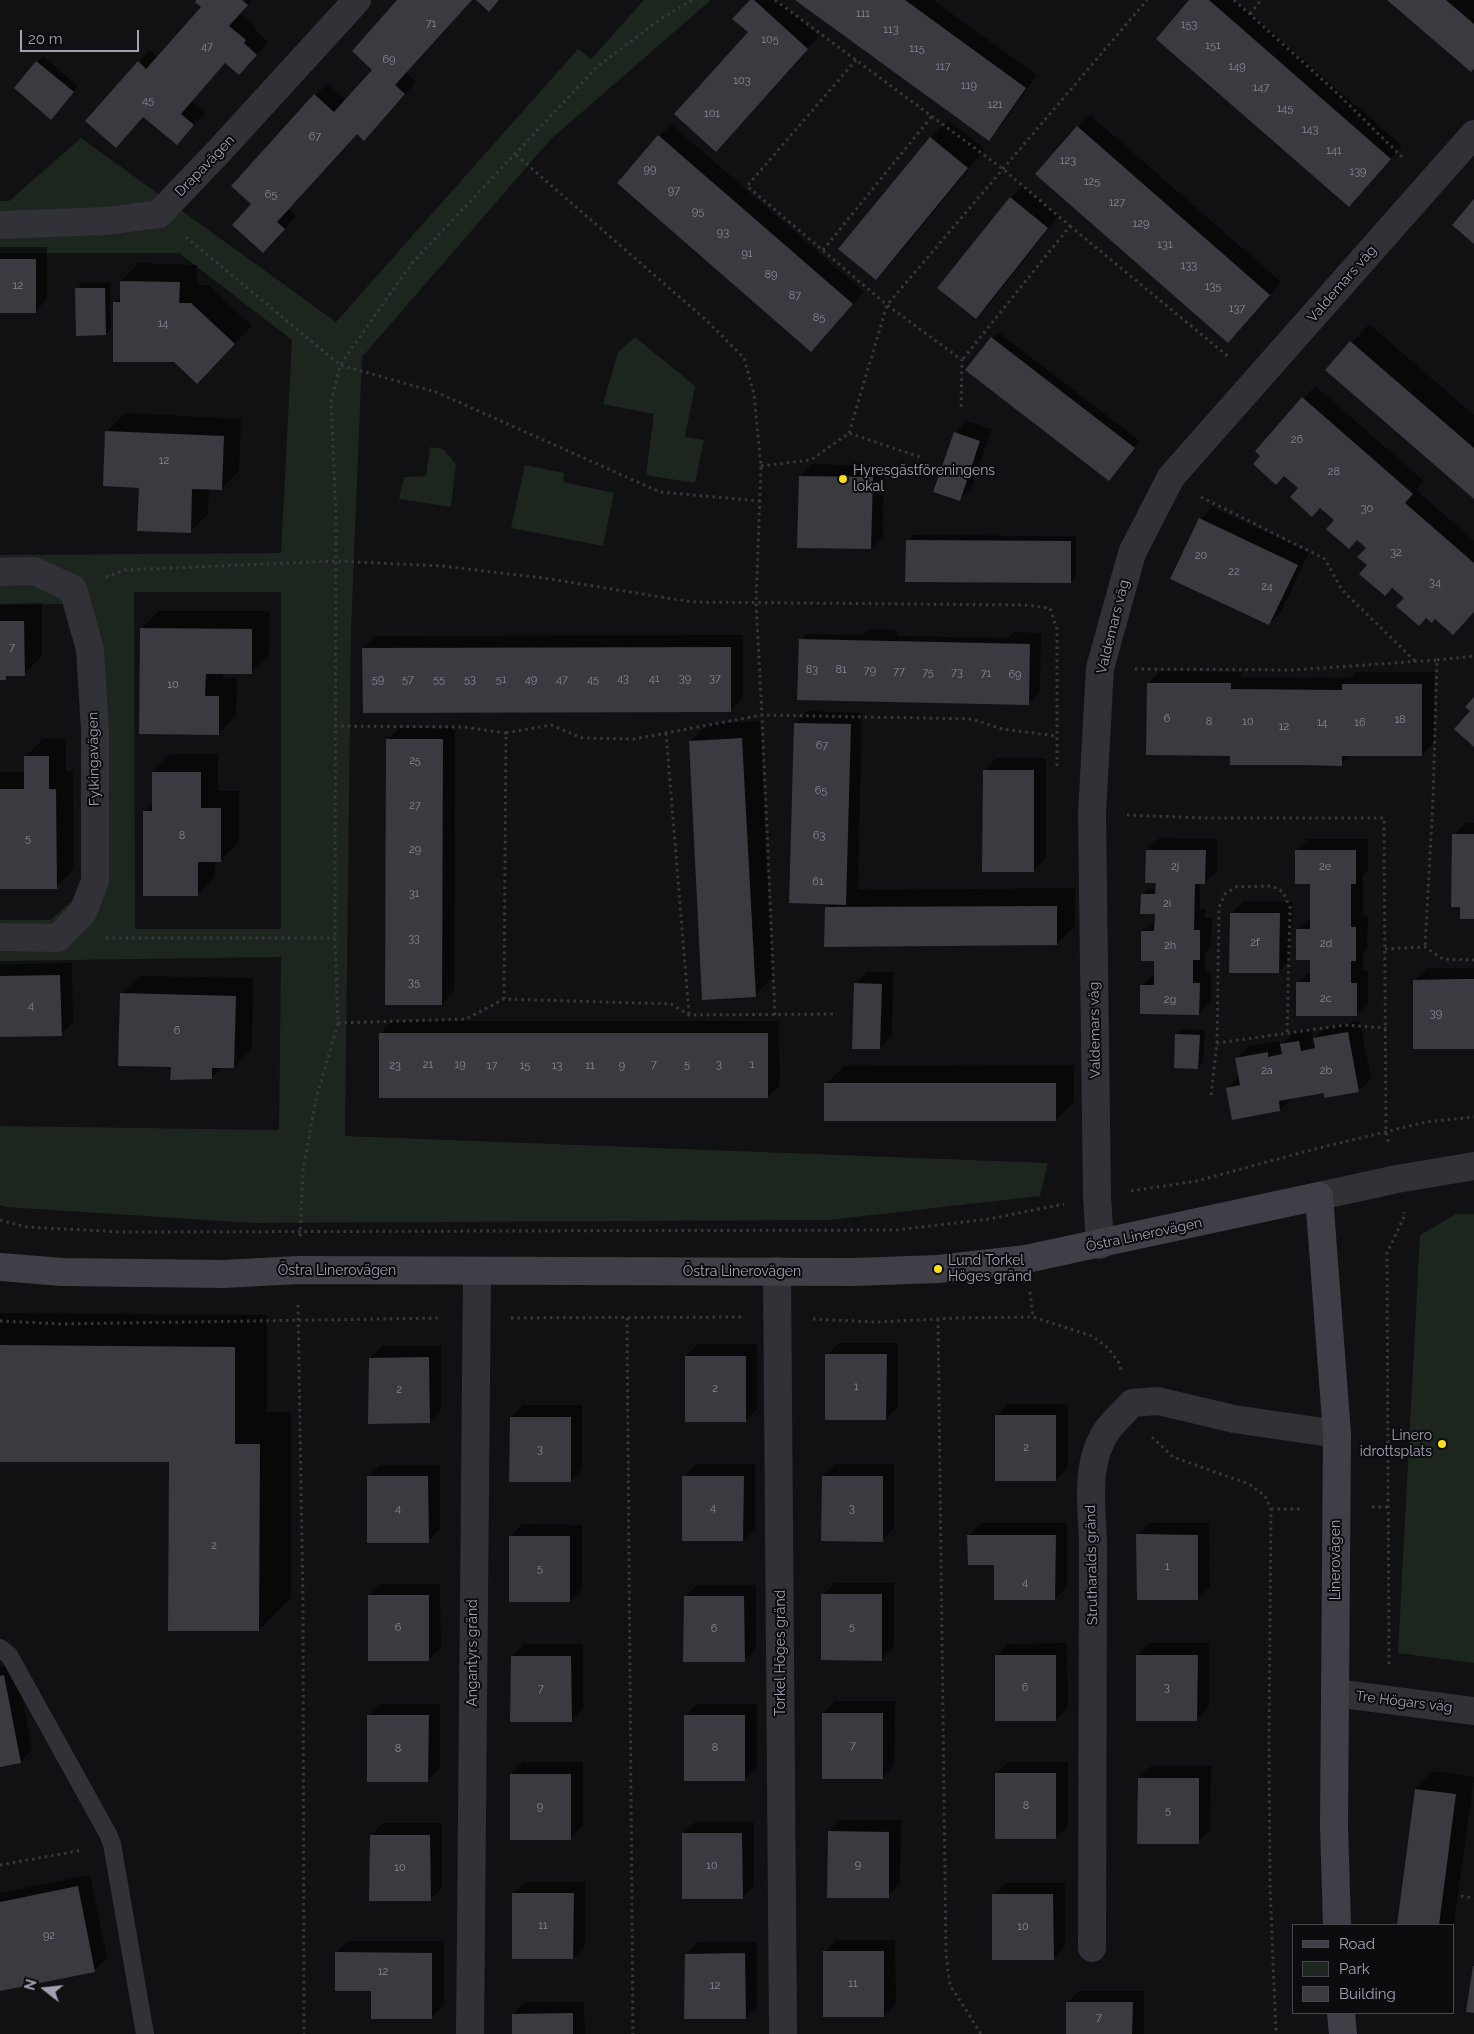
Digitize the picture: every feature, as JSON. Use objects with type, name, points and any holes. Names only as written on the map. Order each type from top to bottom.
[{"type":"street","name":"Drapavägen","points":[[159,214],[222,149],[357,0]]},
{"type":"street","name":"Valdemars väg","points":[[1100,1244],[1097,1196],[1092,813],[1100,668],[1132,553],[1171,477],[1474,134]]},
{"type":"street","points":[[0,225],[107,221],[159,214]]},
{"type":"street","points":[[0,572],[34,571],[72,589]]},
{"type":"street","name":"Fylkingavägen","points":[[58,938],[83,912],[95,881],[95,730],[90,649],[72,589]]},
{"type":"street","points":[[0,937],[58,938]]},
{"type":"street","name":"Östra Linerovägen","points":[[0,1267],[81,1273],[224,1274],[298,1270],[853,1272],[938,1269],[1026,1259],[1397,1179],[1474,1166]]},
{"type":"street","name":"Linerovägen","points":[[1319,1196],[1337,1434],[1334,1826],[1337,1924]]},
{"type":"street","name":"Angantyrs gränd","points":[[470,2034],[477,1272]]},
{"type":"street","name":"Torkel Höges gränd","points":[[777,1272],[784,2034]]},
{"type":"street","points":[[1132,1403],[1158,1401],[1234,1419],[1337,1434]]},
{"type":"street","name":"Strutharalds gränd","points":[[1092,1948],[1093,1544],[1091,1477],[1096,1456],[1108,1430],[1132,1403]]},
{"type":"street","name":"Tre Högars väg","points":[[1335,1693],[1474,1711]]},
{"type":"street","points":[[1341,2014],[1343,2034]]},
{"type":"lane","points":[[0,1648],[10,1655],[112,1844],[145,2034]]},
{"type":"path","points":[[304,2034],[303,1604],[298,1270],[303,1171],[316,1099],[338,1023],[334,938],[336,516],[331,402],[340,365],[412,263],[597,66],[659,20],[692,0]]},
{"type":"path","points":[[775,0],[1003,169],[1257,381]]},
{"type":"path","points":[[761,466],[811,460],[850,433],[887,305],[1147,0]]},
{"type":"path","points":[[1234,0],[1336,92],[1430,184]]},
{"type":"path","points":[[1250,14],[1261,0]]},
{"type":"path","points":[[856,60],[747,186],[887,305],[962,360]]},
{"type":"path","points":[[823,250],[932,116]]},
{"type":"path","points":[[515,154],[706,320],[744,358],[754,394],[761,466],[756,603],[775,1015]]},
{"type":"path","points":[[159,214],[340,365],[436,392],[660,492],[760,501]]},
{"type":"path","points":[[960,409],[962,360],[1070,226]]},
{"type":"path","points":[[850,433],[923,458]]},
{"type":"path","points":[[1171,477],[1189,490],[1325,559],[1342,590],[1415,662]]},
{"type":"path","points":[[72,589],[125,570],[336,561],[442,566],[544,578],[692,602],[1024,605],[1050,608],[1057,628],[1057,775]]},
{"type":"path","points":[[1100,668],[1293,670],[1474,656]]},
{"type":"path","points":[[1425,947],[1433,800],[1437,660]]},
{"type":"path","points":[[335,726],[463,727],[506,733],[552,725],[582,738],[634,739],[762,714],[972,719],[1002,729],[1057,736]]},
{"type":"path","points":[[504,999],[506,733]]},
{"type":"path","points":[[666,733],[689,1015]]},
{"type":"path","points":[[1092,813],[1208,818],[1384,818],[1386,1132],[1405,1215],[1388,1252],[1389,1700]]},
{"type":"path","points":[[1211,1095],[1217,1042],[1219,907],[1225,894],[1236,887],[1272,886],[1283,892],[1290,908],[1287,1033]]},
{"type":"path","points":[[58,938],[334,938]]},
{"type":"path","points":[[1385,949],[1425,947],[1443,959],[1474,960]]},
{"type":"path","points":[[338,1023],[466,1019],[504,999],[671,1004],[689,1015],[837,1014]]},
{"type":"path","points":[[1217,1042],[1345,1025],[1386,1028]]},
{"type":"path","points":[[1129,1182],[1129,1191],[1197,1181],[1426,1122],[1474,1117]]},
{"type":"path","points":[[0,1220],[27,1227],[123,1232],[897,1230],[989,1219],[1097,1196]]},
{"type":"path","points":[[0,1321],[62,1324],[298,1319],[778,1317],[876,1322],[1033,1317],[1092,1336],[1108,1348],[1119,1363],[1132,1403],[1150,1434],[1173,1457],[1249,1484],[1265,1496],[1271,1509],[1270,1868],[1276,2034]]},
{"type":"path","points":[[627,1318],[633,2034]]},
{"type":"path","points":[[938,1319],[946,1955],[950,1984],[981,2034]]},
{"type":"path","points":[[0,1865],[112,1844]]},
{"type":"path","points":[[1461,1896],[1474,1898]]},
{"type":"green space","points":[[644,0],[711,0],[551,139],[362,357],[351,631],[345,1136],[1048,1163],[1040,1196],[829,1220],[253,1223],[5,1207],[0,1205],[0,1126],[279,1130],[281,957],[0,961],[0,920],[50,920],[81,893],[83,664],[64,604],[0,605],[0,555],[281,553],[292,340],[179,253],[0,253],[0,201],[9,201],[81,138],[336,322],[578,49],[591,59]],"holes":[[[134,592],[281,592],[281,929],[135,929]]]},
{"type":"green space","points":[[635,337],[695,386],[685,437],[704,440],[695,483],[646,475],[654,414],[603,404],[618,352]]},
{"type":"green space","points":[[430,447],[443,449],[456,464],[451,507],[399,499],[404,477],[426,476]]},
{"type":"green space","points":[[525,465],[564,473],[563,482],[614,493],[603,546],[511,528]]},
{"type":"green space","name":"Linero idrottsplats","points":[[1456,1214],[1474,1214],[1474,1663],[1398,1653],[1420,1235]]},
{"type":"building","points":[[196,0],[242,0],[248,5],[229,26],[246,40],[244,43],[257,55],[239,75],[225,63],[181,114],[194,125],[177,145],[143,117],[116,148],[85,121],[138,61],[146,69],[201,7],[195,2]]},
{"type":"building","points":[[397,0],[472,0],[395,85],[405,94],[364,141],[357,134],[277,222],[285,229],[263,253],[232,225],[251,204],[231,186],[314,94],[334,112],[372,70],[352,51]]},
{"type":"building","points":[[476,0],[499,0],[489,12]]},
{"type":"building","points":[[750,0],[754,0],[808,49],[716,152],[674,114],[748,32],[732,19]]},
{"type":"building","points":[[795,0],[905,0],[1026,88],[989,141]]},
{"type":"building","points":[[1189,0],[1209,0],[1391,159],[1349,207],[1156,39]]},
{"type":"building","points":[[1387,0],[1446,0],[1474,24],[1474,69],[1471,72]]},
{"type":"building","points":[[36,61],[74,92],[51,120],[14,88]]},
{"type":"building","points":[[1077,126],[1270,295],[1228,343],[1035,174]]},
{"type":"building","points":[[658,135],[853,304],[811,352],[617,183]]},
{"type":"building","points":[[930,137],[968,168],[876,280],[838,249]]},
{"type":"building","points":[[1010,197],[1048,228],[976,319],[937,288]]},
{"type":"building","points":[[1474,199],[1474,244],[1452,225]]},
{"type":"building","points":[[0,259],[36,259],[36,313],[0,313]]},
{"type":"building","points":[[120,281],[180,282],[179,303],[191,303],[235,344],[197,384],[174,362],[113,362],[113,302],[120,302]]},
{"type":"building","points":[[75,288],[105,288],[106,335],[76,336]]},
{"type":"building","points":[[991,337],[1135,448],[1109,481],[965,370]]},
{"type":"building","points":[[1350,341],[1474,448],[1474,499],[1325,370]]},
{"type":"building","points":[[1302,397],[1413,494],[1405,503],[1474,563],[1474,612],[1453,635],[1435,619],[1432,623],[1426,618],[1419,626],[1396,606],[1404,598],[1392,588],[1385,596],[1359,574],[1367,565],[1357,557],[1366,548],[1357,540],[1349,549],[1326,529],[1334,520],[1320,508],[1312,517],[1290,497],[1298,488],[1284,476],[1276,485],[1253,464],[1260,456],[1255,451]]},
{"type":"building","points":[[105,431],[224,436],[222,490],[192,489],[191,533],[137,531],[139,488],[103,486]]},
{"type":"building","points":[[954,432],[980,441],[960,501],[933,492]]},
{"type":"building","points":[[799,476],[873,477],[871,549],[797,548]]},
{"type":"building","points":[[1199,518],[1298,565],[1269,625],[1170,579]]},
{"type":"building","points":[[906,540],[1071,541],[1071,583],[905,582]]},
{"type":"building","points":[[0,621],[24,621],[25,676],[6,676],[6,680],[0,680]]},
{"type":"building","points":[[140,628],[252,629],[252,674],[206,674],[205,696],[219,696],[219,735],[139,734]]},
{"type":"building","points":[[799,639],[1030,644],[1029,705],[797,700]]},
{"type":"building","points":[[731,647],[731,712],[363,713],[362,648]]},
{"type":"building","points":[[1147,683],[1231,683],[1231,689],[1342,690],[1342,684],[1422,684],[1422,756],[1342,756],[1342,766],[1230,765],[1230,756],[1146,755]]},
{"type":"building","points":[[1474,697],[1474,747],[1454,729],[1470,711],[1465,707]]},
{"type":"building","points":[[794,723],[851,724],[846,905],[789,903]]},
{"type":"building","points":[[742,738],[756,997],[702,1000],[689,741]]},
{"type":"building","points":[[386,739],[443,739],[442,1005],[385,1005]]},
{"type":"building","points":[[24,756],[49,756],[49,789],[56,789],[57,889],[0,889],[0,789],[24,789]]},
{"type":"building","points":[[983,770],[1034,770],[1034,872],[982,872]]},
{"type":"building","points":[[152,772],[201,772],[201,808],[221,808],[221,862],[198,862],[198,896],[143,896],[143,811],[152,811]]},
{"type":"building","points":[[1452,834],[1474,834],[1474,919],[1460,919],[1460,907],[1451,907]]},
{"type":"building","points":[[1146,850],[1206,850],[1205,884],[1195,884],[1194,930],[1200,930],[1200,960],[1193,960],[1193,983],[1200,983],[1199,1015],[1140,1014],[1140,985],[1154,985],[1154,961],[1141,961],[1141,931],[1154,931],[1155,914],[1140,914],[1141,894],[1155,894],[1156,883],[1145,883]]},
{"type":"building","points":[[1295,850],[1356,850],[1356,884],[1351,884],[1351,927],[1356,927],[1356,961],[1351,961],[1351,983],[1357,983],[1357,1016],[1296,1016],[1296,982],[1310,982],[1310,960],[1296,960],[1296,929],[1310,929],[1310,884],[1295,884]]},
{"type":"building","points":[[1057,906],[1057,945],[824,947],[825,907]]},
{"type":"building","points":[[1230,913],[1280,913],[1279,973],[1229,973]]},
{"type":"building","points":[[60,975],[62,1036],[0,1037],[0,976]]},
{"type":"building","points":[[1474,979],[1474,1049],[1413,1049],[1413,980]]},
{"type":"building","points":[[854,983],[882,984],[880,1049],[852,1049]]},
{"type":"building","points":[[120,993],[236,996],[234,1068],[212,1068],[212,1079],[170,1080],[171,1067],[118,1066]]},
{"type":"building","points":[[1348,1032],[1359,1092],[1324,1098],[1324,1093],[1279,1101],[1280,1111],[1232,1120],[1226,1088],[1240,1085],[1235,1058],[1268,1052],[1268,1057],[1282,1054],[1280,1044],[1299,1041],[1301,1051],[1315,1048],[1313,1038]]},
{"type":"building","points":[[379,1033],[768,1033],[768,1098],[379,1098]]},
{"type":"building","points":[[1175,1034],[1200,1035],[1198,1069],[1174,1068]]},
{"type":"building","points":[[824,1083],[1056,1083],[1056,1121],[824,1121]]},
{"type":"building","points":[[0,1345],[235,1347],[235,1444],[260,1444],[259,1631],[168,1631],[169,1462],[0,1462]]},
{"type":"building","points":[[825,1354],[887,1354],[886,1420],[825,1420]]},
{"type":"building","points":[[685,1356],[746,1356],[746,1422],[685,1422]]},
{"type":"building","points":[[429,1357],[430,1423],[368,1424],[369,1358]]},
{"type":"building","points":[[995,1415],[1056,1415],[1056,1481],[995,1481]]},
{"type":"building","points":[[510,1417],[571,1417],[571,1482],[509,1482]]},
{"type":"building","points":[[367,1476],[428,1476],[429,1543],[367,1543]]},
{"type":"building","points":[[682,1476],[744,1476],[743,1541],[682,1541]]},
{"type":"building","points":[[822,1476],[883,1476],[883,1542],[821,1541]]},
{"type":"building","points":[[1136,1534],[1198,1535],[1198,1600],[1137,1600]]},
{"type":"building","points":[[967,1535],[1056,1535],[1055,1600],[994,1600],[994,1565],[968,1565]]},
{"type":"building","points":[[509,1536],[570,1536],[570,1602],[509,1602]]},
{"type":"building","points":[[821,1594],[882,1594],[882,1661],[821,1660]]},
{"type":"building","points":[[368,1595],[429,1595],[429,1661],[368,1661]]},
{"type":"building","points":[[684,1596],[744,1596],[745,1662],[683,1662]]},
{"type":"building","points":[[995,1655],[1056,1655],[1056,1721],[995,1721]]},
{"type":"building","points":[[1136,1655],[1198,1655],[1197,1721],[1136,1721]]},
{"type":"building","points":[[511,1656],[571,1656],[572,1722],[510,1722]]},
{"type":"building","points":[[4,1675],[21,1763],[0,1767],[0,1676]]},
{"type":"building","points":[[822,1713],[883,1713],[883,1779],[822,1779]]},
{"type":"building","points":[[367,1715],[429,1715],[428,1782],[367,1782]]},
{"type":"building","points":[[684,1715],[745,1715],[745,1781],[684,1781]]},
{"type":"building","points":[[995,1773],[1056,1773],[1056,1839],[995,1839]]},
{"type":"building","points":[[510,1774],[571,1774],[571,1840],[510,1840]]},
{"type":"building","points":[[1138,1778],[1199,1778],[1199,1844],[1137,1844]]},
{"type":"building","points":[[1415,1789],[1456,1794],[1439,1924],[1397,1924]]},
{"type":"building","points":[[828,1831],[889,1832],[889,1898],[827,1898]]},
{"type":"building","points":[[682,1833],[742,1833],[743,1899],[682,1899]]},
{"type":"building","points":[[370,1835],[430,1835],[431,1901],[369,1901]]},
{"type":"building","points":[[78,1886],[95,1972],[0,1991],[0,1902]]},
{"type":"building","points":[[512,1893],[574,1893],[573,1959],[512,1959]]},
{"type":"building","points":[[992,1894],[1053,1894],[1054,1960],[992,1960]]},
{"type":"building","points":[[823,1951],[884,1951],[884,2017],[823,2017]]},
{"type":"building","points":[[335,1952],[432,1953],[432,2019],[371,2019],[371,1991],[335,1991]]},
{"type":"building","points":[[745,1953],[746,2019],[684,2019],[685,1954]]},
{"type":"building","points":[[1474,1966],[1474,2013],[1466,2012]]},
{"type":"building","points":[[1066,2002],[1133,2002],[1132,2034],[1066,2034]]},
{"type":"building","points":[[573,2013],[573,2034],[512,2034],[512,2014]]},
{"type":"place","name":"Hyresgästföreningens lokal","points":[[843,479]]},
{"type":"place","name":"Lund Torkel Höges gränd","points":[[938,1269]]},
{"type":"place","name":"Linero idrottsplats","points":[[1442,1444]]}]
